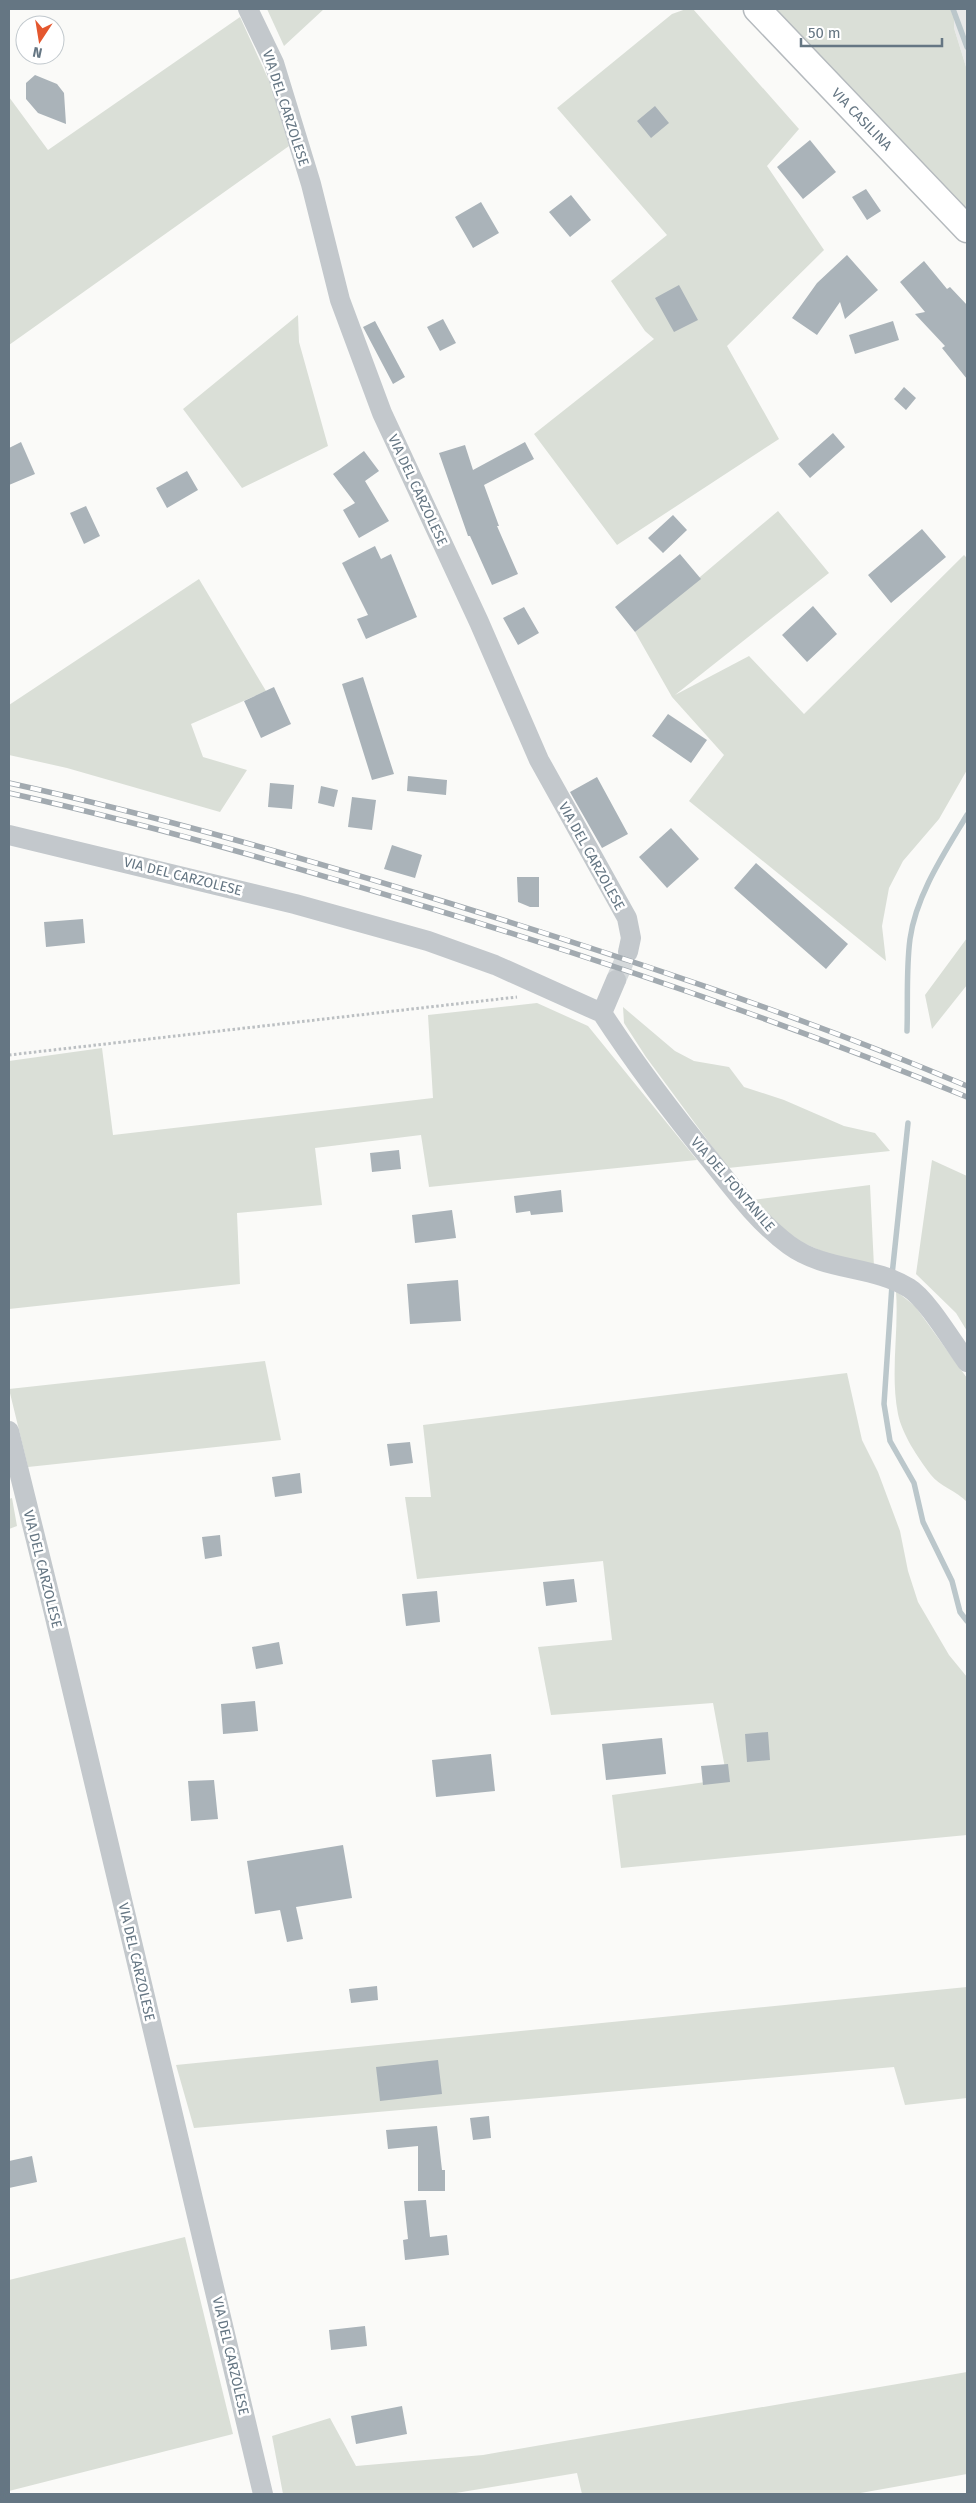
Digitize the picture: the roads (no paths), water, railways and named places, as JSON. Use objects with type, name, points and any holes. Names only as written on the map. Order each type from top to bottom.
[{"type":"main road","name":"VIA CASILINA","points":[[757,9],[967,229]]},
{"type":"street","name":"VIA DEL CARZOLESE","points":[[248,9],[274,63],[311,184],[340,300],[382,413],[479,622],[539,760],[627,918],[631,938],[628,952]]},
{"type":"street","name":"VIA DEL CARZOLESE","points":[[9,835],[279,900],[428,941],[495,965],[602,1013]]},
{"type":"street","points":[[602,1013],[616,980]]},
{"type":"street","name":"VIA DEL FONTANILE","points":[[602,1013],[628,1053],[687,1131],[772,1231],[796,1250],[817,1261],[876,1276],[910,1288],[928,1308],[967,1362]]},
{"type":"street","name":"VIA DEL CARZOLESE","points":[[9,1431],[58,1627],[263,2494]]},
{"type":"waterway","points":[[953,9],[967,47]]},
{"type":"waterway","points":[[907,1031],[908,962],[913,923],[932,874],[967,815]]},
{"type":"waterway","points":[[892,1275],[908,1123]]},
{"type":"waterway","points":[[892,1285],[884,1404],[890,1441],[914,1483],[923,1522],[952,1581],[960,1612],[967,1621]]},
{"type":"tunnel","points":[[616,980],[628,952]]},
{"type":"railway","points":[[9,783],[121,809],[232,839],[517,924],[776,1011],[967,1086]]},
{"type":"railway","points":[[9,793],[63,805],[222,847],[501,930],[769,1020],[967,1097]]}]
